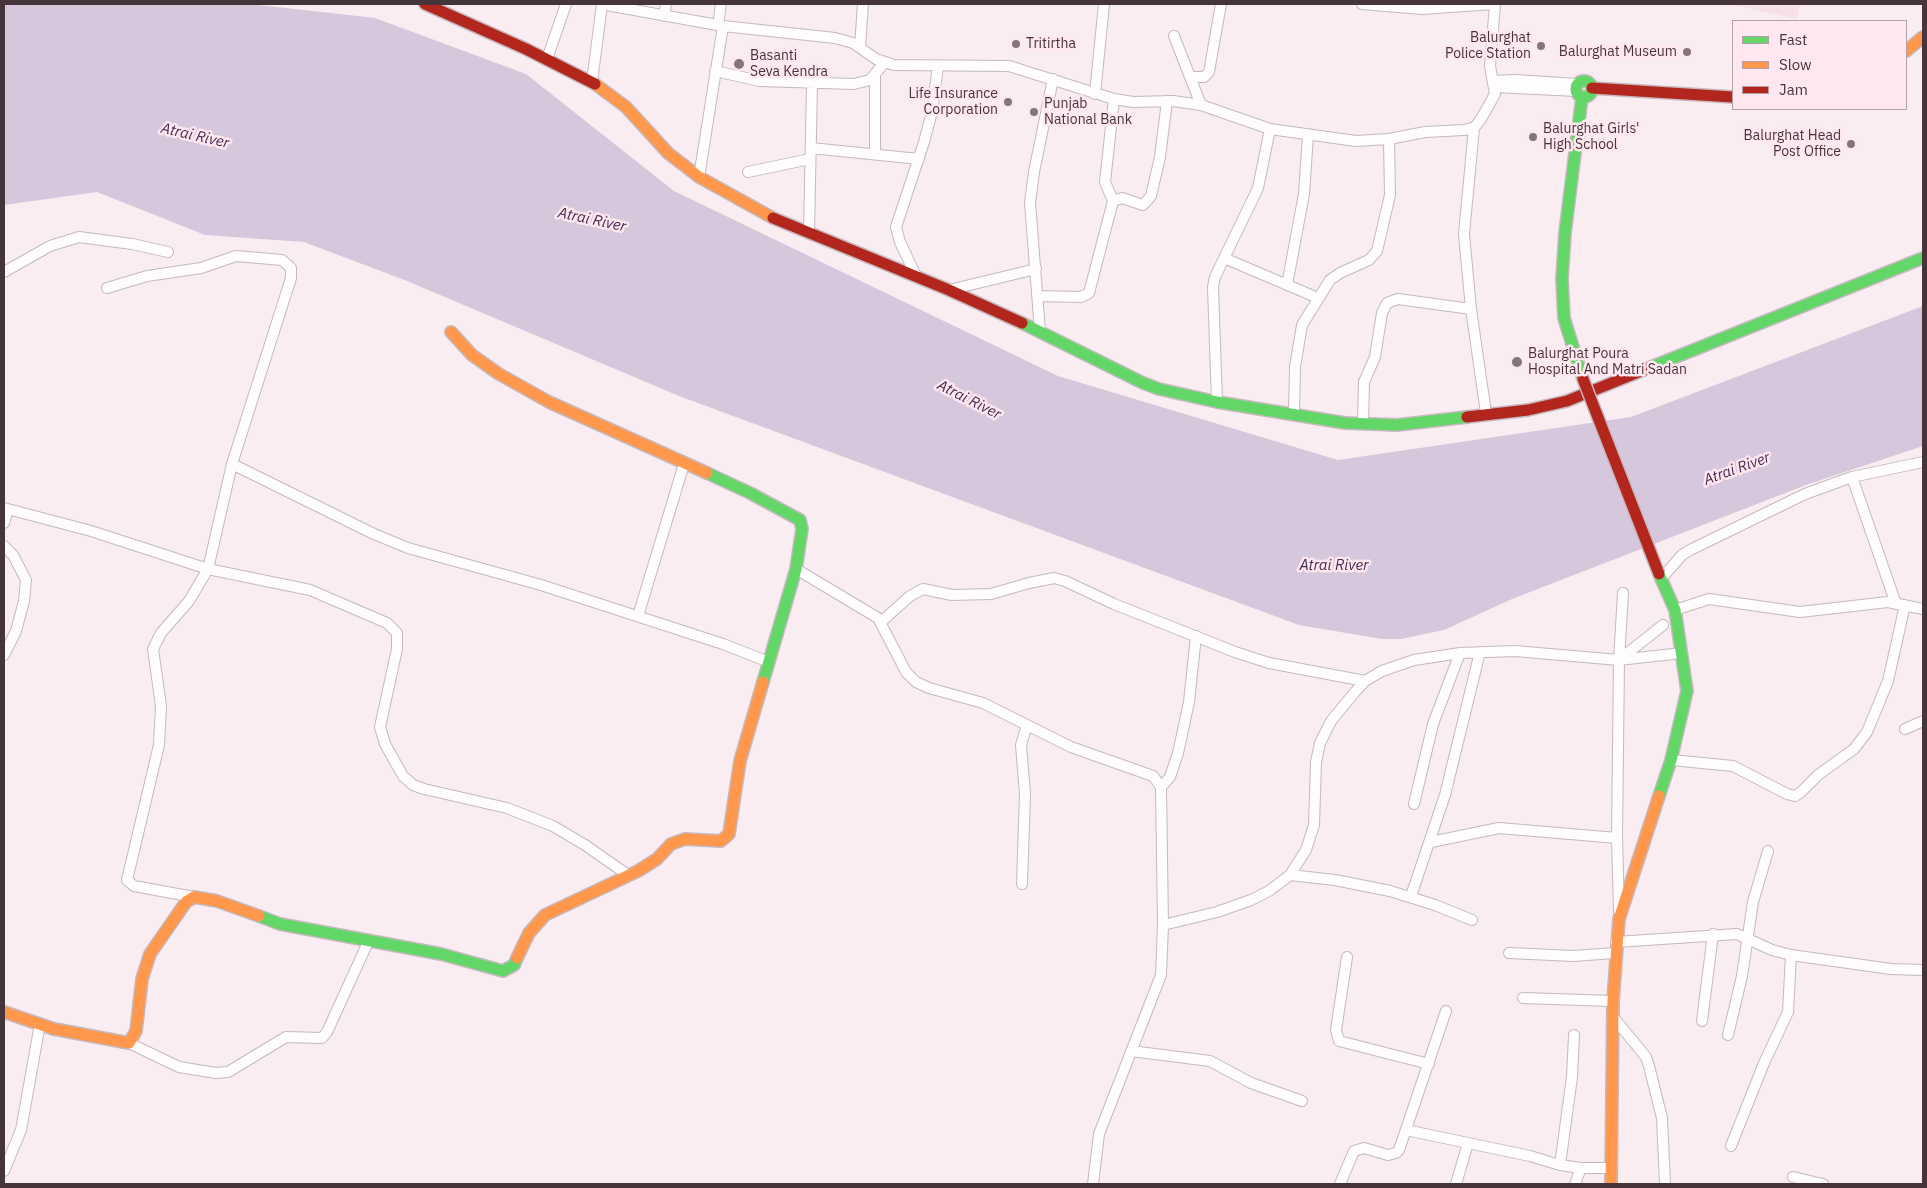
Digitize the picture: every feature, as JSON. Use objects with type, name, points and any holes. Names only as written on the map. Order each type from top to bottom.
[{"type":"street","points":[[425,4],[547,59],[592,82],[626,108],[668,153],[699,177],[774,218],[949,290],[1040,331],[1143,384],[1217,402],[1363,423],[1397,425],[1528,410],[1567,401],[1923,258]]},
{"type":"street","points":[[547,59],[566,4]]},
{"type":"street","points":[[592,82],[602,4],[721,25],[835,38],[860,47],[884,64],[1009,66],[1114,99],[1133,102],[1167,101],[1201,105],[1270,129],[1308,135],[1356,141],[1389,139],[1425,132],[1474,128]]},
{"type":"street","points":[[664,16],[666,4]]},
{"type":"street","points":[[699,177],[721,25],[721,4]]},
{"type":"street","points":[[860,47],[863,4]]},
{"type":"street","points":[[1095,94],[1104,4]]},
{"type":"street","points":[[1191,77],[1204,77],[1210,72],[1221,4]]},
{"type":"street","points":[[1362,4],[1422,9],[1494,4],[1490,66],[1495,94],[1474,128],[1464,234],[1471,309],[1486,414]]},
{"type":"street","points":[[1174,36],[1201,105]]},
{"type":"street","points":[[1907,50],[1923,37]]},
{"type":"street","points":[[715,71],[748,80],[812,84],[854,84],[870,80],[884,64]]},
{"type":"street","points":[[916,276],[900,242],[896,227],[919,159],[932,112],[938,66]]},
{"type":"street","points":[[875,74],[875,153]]},
{"type":"street","points":[[1040,331],[1031,212],[1032,184],[1053,79]]},
{"type":"street","points":[[809,233],[812,84]]},
{"type":"street","points":[[1494,84],[1579,91],[1589,95],[1592,88],[1732,97]]},
{"type":"street","points":[[1579,91],[1565,233],[1562,279],[1564,318],[1583,379],[1675,610],[1687,691],[1685,707],[1671,760],[1619,919]]},
{"type":"street","points":[[1038,296],[1081,297],[1089,293],[1113,201],[1105,182],[1114,99]]},
{"type":"street","points":[[1113,201],[1122,198],[1143,204],[1149,201],[1160,157],[1167,101]]},
{"type":"street","points":[[1217,402],[1213,287],[1215,277],[1258,188],[1270,129]]},
{"type":"street","points":[[1286,285],[1304,194],[1308,135]]},
{"type":"street","points":[[1294,414],[1298,338],[1302,325],[1330,280],[1340,273],[1369,260],[1377,251],[1390,195],[1389,139]]},
{"type":"street","points":[[810,148],[875,153],[919,159]]},
{"type":"street","points":[[748,172],[810,159]]},
{"type":"street","points":[[4,272],[50,246],[79,237],[132,244],[168,252]]},
{"type":"street","points":[[107,288],[147,276],[201,268],[236,256],[259,257],[288,263],[291,268],[291,278],[232,464],[208,569],[189,601],[161,633],[153,649],[161,706],[159,745],[127,877],[128,882],[134,886],[217,901],[273,923],[441,954],[497,971],[503,971],[514,965],[529,933],[545,915],[628,875],[656,859],[672,844],[685,839],[721,841],[729,834],[740,761],[796,569],[802,529],[800,520],[750,493],[550,402],[507,379],[472,355],[451,332]]},
{"type":"street","points":[[1224,258],[1318,298]]},
{"type":"street","points":[[949,290],[1036,269]]},
{"type":"street","points":[[1363,423],[1364,382],[1375,357],[1382,313],[1387,303],[1398,300],[1471,309]]},
{"type":"street","points":[[1660,576],[1690,550],[1805,494],[1852,477],[1923,462]]},
{"type":"street","points":[[232,464],[374,534],[408,548],[541,585],[638,616],[768,662]]},
{"type":"street","points":[[638,616],[684,464]]},
{"type":"street","points":[[1671,760],[1733,766],[1787,794],[1796,796],[1818,775],[1854,749],[1867,732],[1888,681],[1901,604],[1852,477]]},
{"type":"street","points":[[4,522],[6,508],[91,531],[208,569],[310,590],[341,602],[393,628],[397,633],[398,649],[380,727],[385,744],[403,776],[413,785],[424,789],[507,808],[531,817],[585,845],[628,875]]},
{"type":"street","points":[[4,546],[13,555],[26,580],[24,602],[16,631],[4,655]]},
{"type":"street","points":[[796,569],[854,602],[881,622],[906,672],[916,682],[928,688],[983,703],[1071,747],[1153,776],[1162,787],[1163,925],[1161,975],[1099,1134],[1093,1184]]},
{"type":"street","points":[[881,622],[910,596],[923,588],[952,595],[996,594],[1029,583],[1054,578],[1235,652],[1269,663],[1366,680]]},
{"type":"street","points":[[1611,1184],[1613,1001],[1615,948],[1619,919],[1617,838],[1619,660],[1623,594]]},
{"type":"street","points":[[1675,610],[1709,599],[1800,612],[1901,604],[1923,609]]},
{"type":"street","points":[[1619,660],[1663,625]]},
{"type":"street","points":[[1162,787],[1170,777],[1178,753],[1189,702],[1196,636]]},
{"type":"street","points":[[1163,925],[1217,912],[1251,900],[1269,891],[1290,875],[1306,850],[1314,825],[1316,762],[1320,743],[1331,721],[1366,680],[1394,666],[1414,660],[1460,653],[1515,651],[1619,660],[1682,653]]},
{"type":"street","points":[[1411,896],[1431,842],[1455,760],[1480,652]]},
{"type":"street","points":[[1414,804],[1433,724],[1460,653]]},
{"type":"street","points":[[1905,730],[1923,722]]},
{"type":"street","points":[[1022,884],[1025,794],[1021,745],[1027,725]]},
{"type":"street","points":[[1431,842],[1500,828],[1617,838]]},
{"type":"street","points":[[1728,1035],[1742,976],[1746,936],[1753,902],[1768,852]]},
{"type":"street","points":[[1290,875],[1334,880],[1411,896],[1472,920]]},
{"type":"street","points":[[129,1043],[136,1031],[142,979],[150,954],[186,902],[194,897]]},
{"type":"street","points":[[1702,1021],[1713,934]]},
{"type":"street","points":[[1509,953],[1573,956],[1713,934],[1737,934],[1746,936],[1772,950],[1791,954],[1891,969],[1923,970]]},
{"type":"street","points":[[4,1012],[40,1024],[88,1036],[129,1043],[179,1067],[216,1073],[228,1072],[286,1037],[322,1038],[327,1032],[369,940]]},
{"type":"street","points":[[1731,1146],[1764,1064],[1788,1012],[1791,954]]},
{"type":"street","points":[[1347,957],[1336,1030],[1339,1041],[1429,1064]]},
{"type":"street","points":[[1523,998],[1613,1001]]},
{"type":"street","points":[[1340,1184],[1354,1151],[1364,1148],[1388,1155],[1396,1153],[1406,1130],[1446,1010]]},
{"type":"street","points":[[1614,1018],[1646,1057],[1649,1066],[1662,1118],[1666,1184]]},
{"type":"street","points":[[4,1170],[21,1130],[40,1024]]},
{"type":"street","points":[[1560,1164],[1572,1077],[1574,1034]]},
{"type":"street","points":[[1131,1051],[1210,1061],[1251,1083],[1302,1101]]},
{"type":"street","points":[[1406,1130],[1581,1168],[1611,1168]]},
{"type":"street","points":[[1456,1184],[1468,1143]]},
{"type":"street","points":[[1575,1184],[1581,1168]]},
{"type":"street","points":[[1793,1177],[1823,1184]]},
{"type":"shaded area","points":[[1729,4],[1800,4],[1797,19]]},
{"type":"water","name":"Atrai River","points":[[4,4],[250,4],[375,18],[526,74],[674,191],[1058,376],[1338,460],[1631,417],[1923,306],[1923,446],[1806,485],[1512,599],[1444,630],[1401,639],[1382,639],[1299,625],[679,396],[407,281],[304,242],[205,235],[97,192],[4,205]]},
{"type":"traffic: fast","points":[[1584,81],[1590,83],[1592,89],[1590,95],[1584,97],[1578,95],[1576,89],[1578,83],[1584,81]]},
{"type":"traffic: fast","points":[[1582,97],[1565,233],[1562,279],[1564,318],[1583,379]]},
{"type":"traffic: fast","points":[[1651,367],[1923,258]]},
{"type":"traffic: fast","points":[[1022,323],[1143,383],[1159,389],[1217,402],[1345,423],[1397,425],[1467,417]]},
{"type":"traffic: fast","points":[[707,473],[750,493],[800,520],[802,529],[796,569],[763,682]]},
{"type":"traffic: fast","points":[[1659,574],[1675,610],[1687,691],[1671,760],[1659,796]]},
{"type":"traffic: fast","points":[[259,916],[280,924],[441,954],[503,971],[514,965],[517,958]]},
{"type":"traffic: slow","points":[[1907,50],[1923,37]]},
{"type":"traffic: slow","points":[[595,84],[626,107],[668,153],[699,177],[773,218]]},
{"type":"traffic: slow","points":[[451,332],[472,355],[499,374],[549,402],[707,473]]},
{"type":"traffic: slow","points":[[517,958],[529,933],[545,915],[638,871],[657,859],[671,844],[685,839],[721,841],[729,834],[740,761],[763,682]]},
{"type":"traffic: slow","points":[[1611,1184],[1613,1001],[1619,919],[1659,796]]},
{"type":"traffic: slow","points":[[4,1012],[54,1029],[129,1043],[136,1031],[142,979],[150,954],[186,902],[194,897],[217,901],[259,916]]},
{"type":"traffic: jam","points":[[425,4],[526,49],[595,84]]},
{"type":"traffic: jam","points":[[1592,88],[1732,97]]},
{"type":"traffic: jam","points":[[773,218],[949,290],[1022,323]]},
{"type":"traffic: jam","points":[[1467,417],[1528,410],[1567,401],[1651,367]]},
{"type":"traffic: jam","points":[[1583,379],[1659,574]]},
{"type":"place","name":"Tritirtha","points":[[1016,44]]},
{"type":"place","name":"Balurghat Police Station","points":[[1541,46]]},
{"type":"place","name":"Balurghat Museum","points":[[1687,52]]},
{"type":"place","name":"Basanti Seva Kendra","points":[[739,64]]},
{"type":"place","name":"Life Insurance Corporation","points":[[1008,102]]},
{"type":"place","name":"Punjab National Bank","points":[[1034,112]]},
{"type":"place","name":"Balurghat Girls' High School","points":[[1533,137]]},
{"type":"place","name":"Balurghat Head Post Office","points":[[1851,144]]},
{"type":"place","name":"Balurghat Poura Hospital And Matri Sadan","points":[[1517,362]]}]
